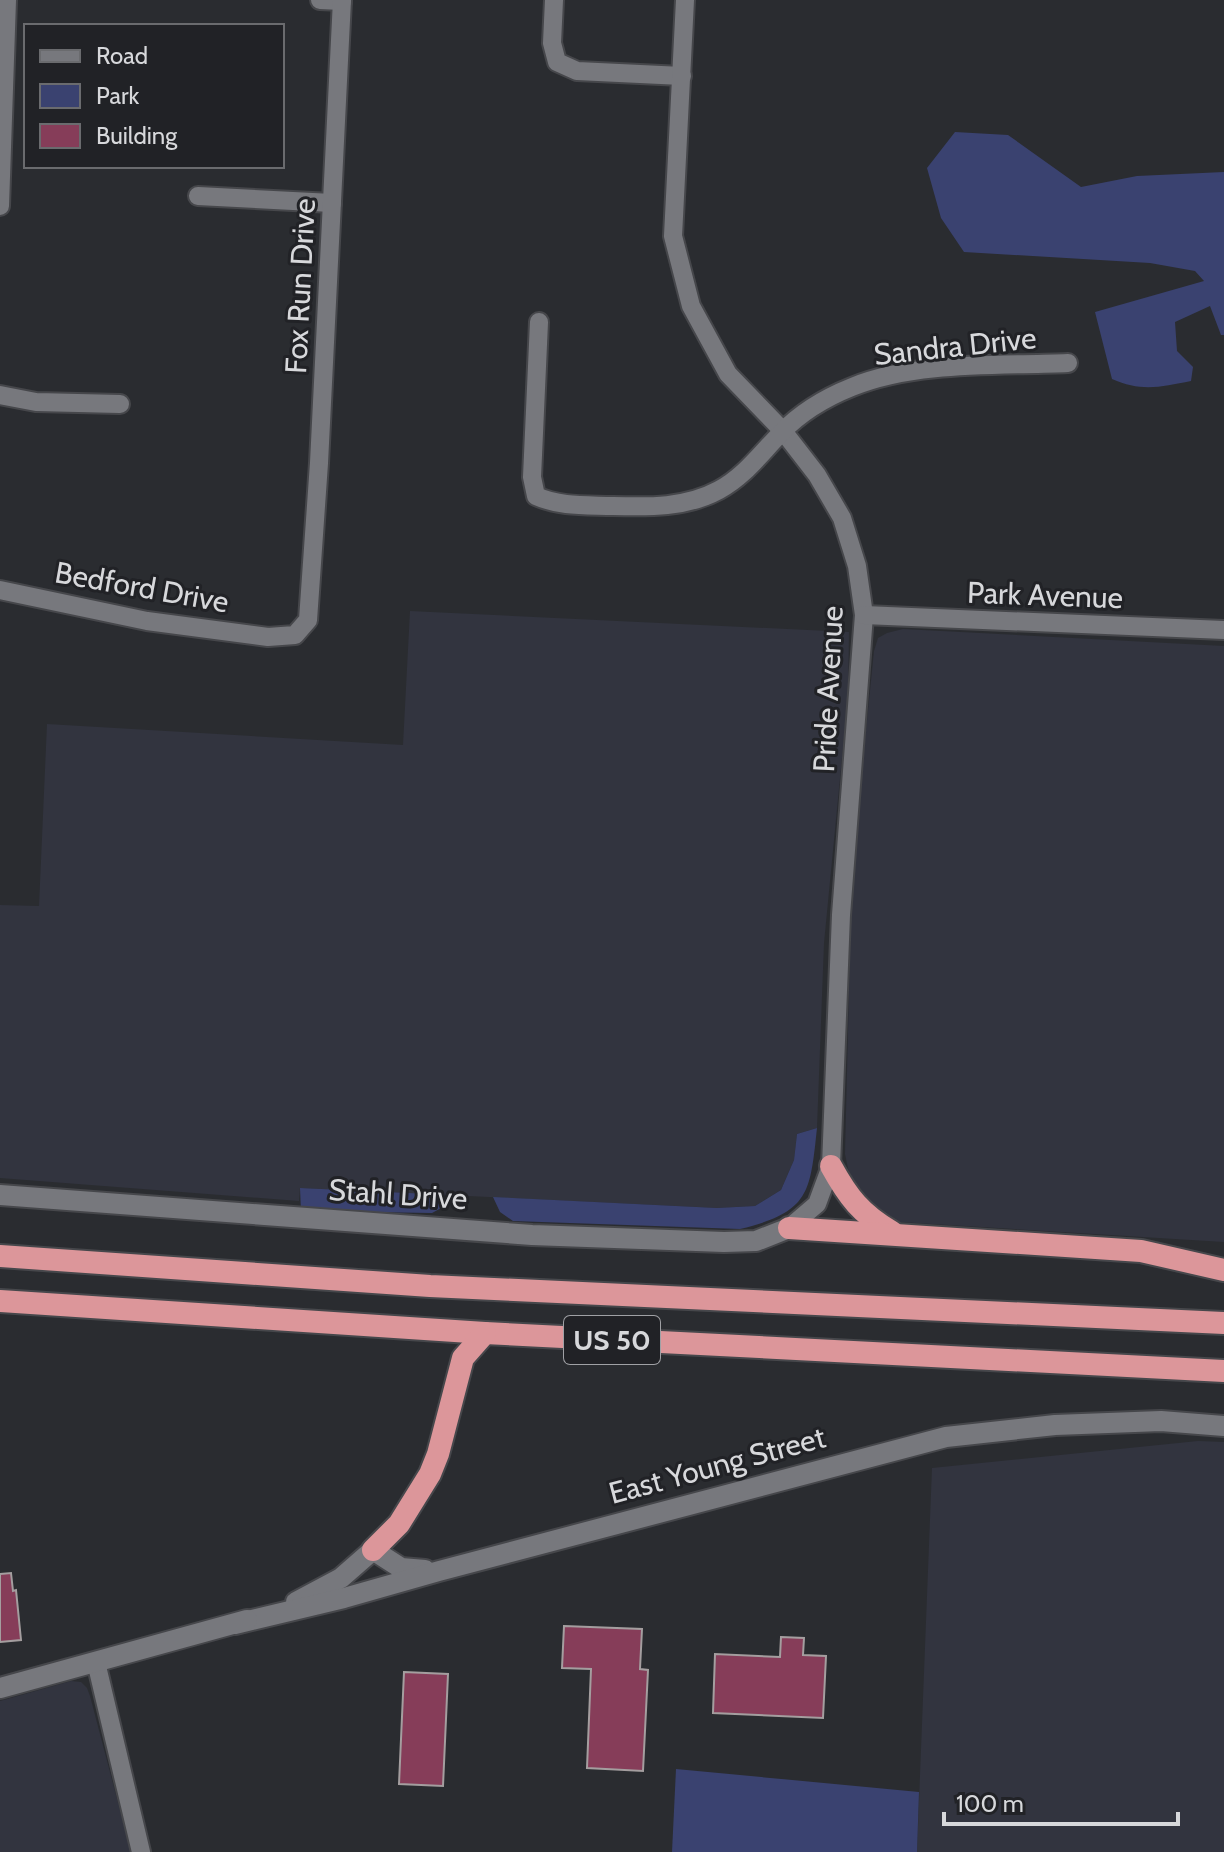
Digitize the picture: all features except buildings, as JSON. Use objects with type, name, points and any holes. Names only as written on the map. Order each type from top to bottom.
[{"type":"highway","points":[[831,1166],[847,1195],[869,1219],[896,1235]]},
{"type":"highway","points":[[789,1228],[1141,1251],[1224,1270]]},
{"type":"highway","name":"US 50","points":[[0,1256],[430,1286],[1224,1323]]},
{"type":"highway","name":"US 50","points":[[0,1301],[485,1333],[1224,1371]]},
{"type":"highway","points":[[373,1550],[399,1524],[430,1474],[463,1358],[485,1333]]},
{"type":"main road","name":"Stahl Drive","points":[[0,1195],[532,1235],[724,1242],[756,1241],[789,1228]]},
{"type":"main road","name":"East Young Street","points":[[0,1688],[946,1437],[1055,1425],[1161,1421],[1224,1426]]},
{"type":"main road","points":[[373,1550],[401,1568],[439,1571]]},
{"type":"main road","name":"East Young Street","points":[[235,1624],[294,1603],[341,1578],[373,1550]]},
{"type":"street","points":[[0,206],[7,0]]},
{"type":"street","points":[[320,0],[342,0]]},
{"type":"street","name":"Fox Run Drive","points":[[274,637],[295,635],[308,620],[342,0]]},
{"type":"street","points":[[554,0],[552,43],[557,62],[577,71],[682,76]]},
{"type":"street","name":"Pride Avenue","points":[[685,0],[673,236],[691,306],[728,374],[783,431],[817,475],[842,518],[857,566],[864,615],[841,915],[831,1166],[817,1204],[789,1228]]},
{"type":"street","points":[[198,196],[332,203]]},
{"type":"street","name":"Sandra Drive","points":[[539,322],[532,477],[536,496],[554,504],[657,507],[688,502],[719,491],[746,472],[783,431],[818,404],[853,386],[898,373],[1068,363]]},
{"type":"street","points":[[0,395],[36,402],[120,404]]},
{"type":"street","name":"Bedford Drive","points":[[0,590],[147,621],[274,637]]},
{"type":"street","name":"Park Avenue","points":[[864,615],[1224,630]]},
{"type":"street","points":[[96,1662],[141,1852]]},
{"type":"shaded area","points":[[410,611],[849,632],[848,696],[824,943],[817,1128],[797,1134],[794,1160],[781,1190],[755,1206],[717,1208],[300,1188],[299,1201],[0,1178],[0,905],[39,906],[47,724],[403,745]]},
{"type":"shaded area","points":[[903,629],[1224,646],[1224,1242],[899,1222],[874,1214],[851,1183],[845,1154],[852,869],[874,651],[878,638]]},
{"type":"shaded area","points":[[1198,1441],[1224,1442],[1224,1852],[917,1852],[932,1468]]},
{"type":"shaded area","points":[[71,1681],[81,1682],[90,1696],[131,1852],[0,1852],[0,1701]]},
{"type":"green space","points":[[955,132],[1008,135],[1081,187],[1137,176],[1224,172],[1224,335],[1221,335],[1210,306],[1175,322],[1177,351],[1193,367],[1191,381],[1142,387],[1112,379],[1095,312],[1204,281],[1195,271],[1150,263],[964,252],[941,218],[927,168]]},
{"type":"green space","points":[[817,1128],[812,1169],[802,1196],[781,1215],[740,1229],[513,1221],[500,1212],[493,1197],[717,1208],[755,1206],[781,1190],[794,1160],[797,1134]]},
{"type":"green space","points":[[300,1188],[452,1195],[445,1206],[432,1213],[301,1211]]},
{"type":"green space","points":[[676,1769],[919,1792],[917,1852],[672,1852]]}]
